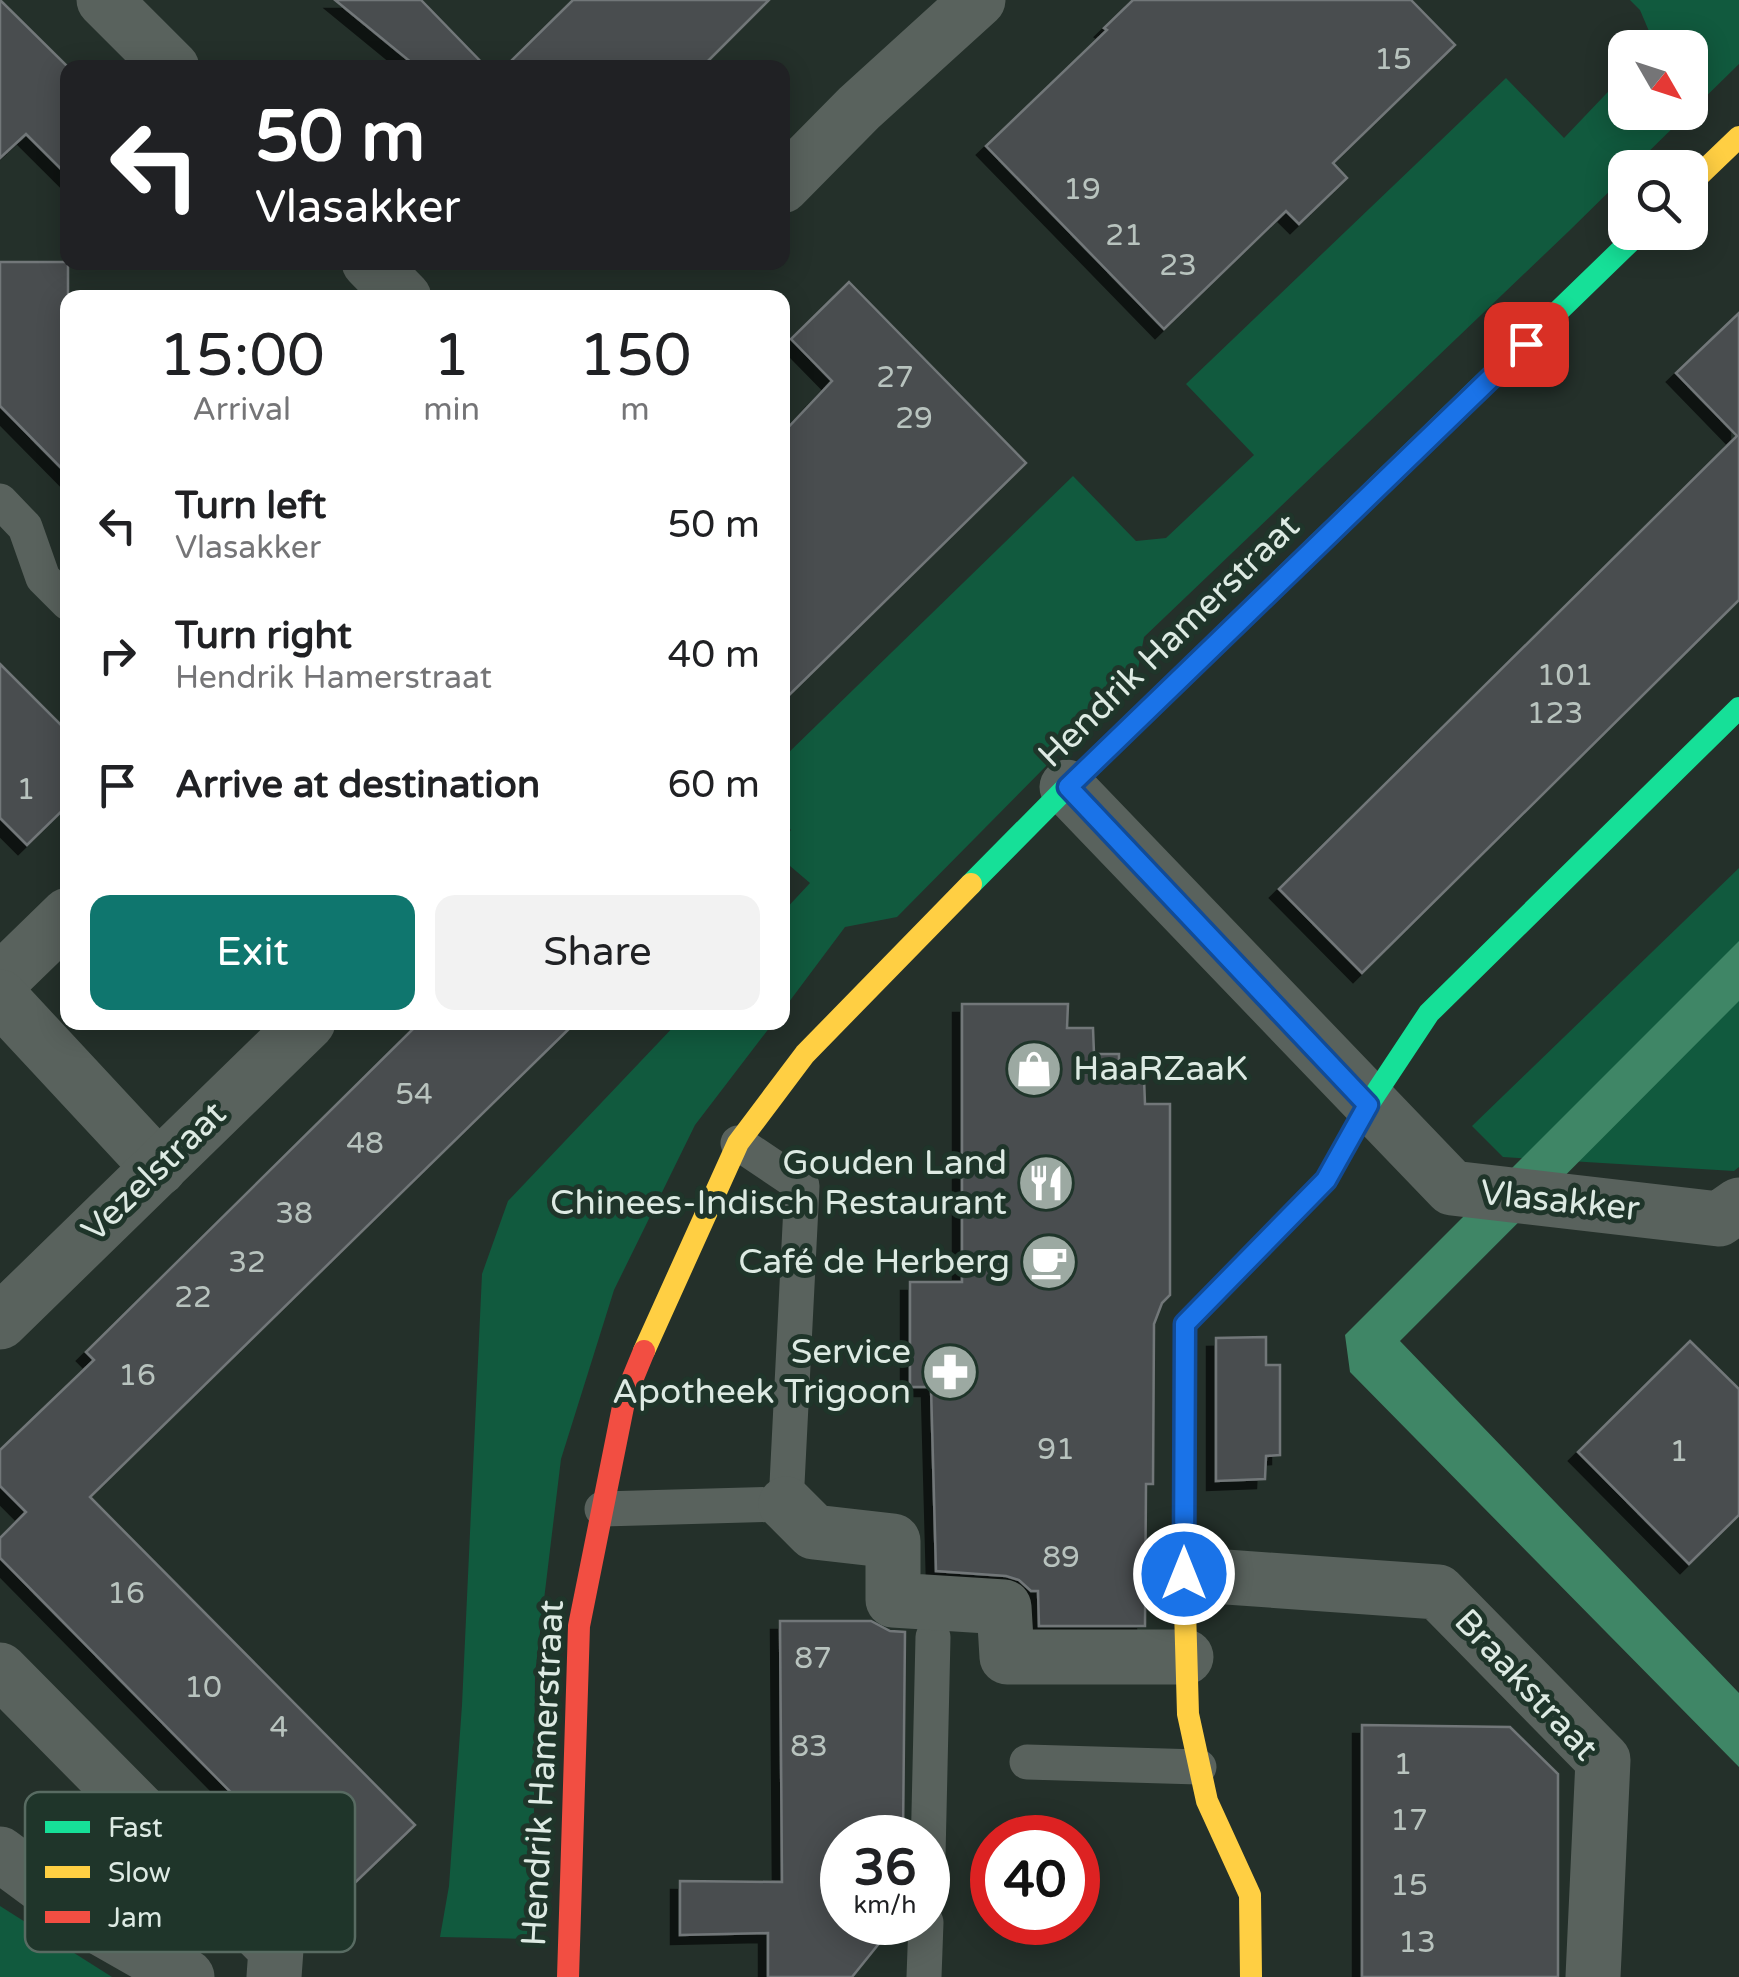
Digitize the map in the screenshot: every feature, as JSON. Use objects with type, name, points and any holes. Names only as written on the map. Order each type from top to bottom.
[{"type":"street","points":[[104,0],[164,60]]},
{"type":"street","points":[[790,178],[954,8]]},
{"type":"street","points":[[1708,167],[1739,137]]},
{"type":"street","name":"Hendrik Hamerstraat","points":[[568,1977],[578,1626],[625,1397],[664,1300],[738,1144],[805,1054],[1068,787],[1621,250]]},
{"type":"street","points":[[377,270],[396,290]]},
{"type":"street","points":[[1251,1977],[1250,1895],[1207,1801],[1188,1714],[1185,1324],[1326,1180],[1368,1105],[1429,1014],[1739,708]]},
{"type":"street","name":"Vlasakker","points":[[1068,787],[1368,1105],[1452,1188],[1610,1206],[1715,1210]]},
{"type":"street","points":[[0,981],[60,923]]},
{"type":"street","points":[[0,998],[159,1168]]},
{"type":"street","name":"Vezelstraat","points":[[0,1322],[300,1030]]},
{"type":"street","points":[[1715,1210],[1739,1261]]},
{"type":"street","points":[[786,1504],[814,1532],[893,1541],[893,1600],[1004,1606],[1006,1657],[1186,1657]]},
{"type":"street","name":"Braakstraat","points":[[1184,1574],[1438,1592],[1603,1760],[1592,1977]]},
{"type":"street","points":[[933,1636],[1005,1634]]},
{"type":"street","points":[[0,1670],[121,1792]]},
{"type":"street","points":[[0,1854],[25,1872]]},
{"type":"street","points":[[145,1952],[188,1977]]},
{"type":"street","points":[[274,1977],[276,1952]]},
{"type":"lane","points":[[0,502],[24,527],[43,578],[60,595]]},
{"type":"lane","points":[[602,1509],[786,1504],[802,1186],[738,1144]]},
{"type":"lane","points":[[929,1815],[933,1636]]},
{"type":"lane","points":[[1026,1762],[1199,1767]]},
{"type":"lane","points":[[924,1977],[925,1945]]},
{"type":"shaded area","points":[[1630,0],[1739,0],[1739,64],[1708,94],[1708,30],[1648,30],[1640,10]]},
{"type":"shaded area","points":[[1506,78],[1564,138],[1608,92],[1608,130],[1671,130],[1650,150],[1608,150],[1608,193],[1144,637],[1137,674],[897,917],[845,927],[790,1001],[790,904],[810,883],[790,866],[790,751],[1073,476],[1136,541],[1166,538],[1254,455],[1186,384]]},
{"type":"shaded area","points":[[1739,868],[1739,1167],[1734,1171],[1503,1157],[1472,1126]]},
{"type":"shaded area","points":[[1739,941],[1739,1001],[1400,1341],[1739,1693],[1739,1767],[1350,1372],[1345,1335]]},
{"type":"shaded area","points":[[670,1030],[768,1030],[695,1125],[614,1290],[561,1459],[535,1674],[533,1939],[440,1937],[449,1886],[462,1705],[482,1274],[508,1201]]},
{"type":"shaded area","points":[[0,1906],[25,1922],[25,1952],[73,1952],[112,1977],[0,1977]]},
{"type":"building","points":[[0,0],[61,60],[60,168],[26,134],[0,158]]},
{"type":"building","points":[[335,0],[421,0],[479,60],[408,60]]},
{"type":"building","points":[[573,0],[769,0],[709,60],[512,60]]},
{"type":"building","points":[[1133,0],[1411,0],[1455,45],[1333,163],[1347,178],[1299,224],[1286,211],[1164,329],[986,146]]},
{"type":"building","points":[[0,262],[60,262],[60,270],[68,270],[68,290],[60,290],[60,467],[0,406]]},
{"type":"building","points":[[849,282],[1026,463],[790,694],[790,426],[832,381],[791,339]]},
{"type":"building","points":[[1739,313],[1739,600],[1362,973],[1279,889],[1737,436],[1676,373]]},
{"type":"building","points":[[0,664],[60,724],[60,813],[27,845],[0,818]]},
{"type":"building","points":[[962,1004],[1068,1004],[1067,1028],[1093,1028],[1094,1054],[1119,1054],[1119,1079],[1144,1078],[1145,1104],[1170,1104],[1170,1295],[1162,1303],[1154,1324],[1153,1484],[1146,1484],[1145,1626],[1039,1626],[1038,1591],[1031,1591],[1019,1580],[936,1571],[931,1387],[910,1387],[910,1282],[962,1282]]},
{"type":"building","points":[[412,1030],[568,1030],[90,1497],[415,1825],[355,1883],[355,1792],[231,1792],[0,1558],[0,1538],[26,1512],[0,1486],[0,1450],[94,1360],[86,1352]]},
{"type":"building","points":[[1266,1337],[1266,1365],[1280,1365],[1280,1455],[1266,1456],[1265,1479],[1216,1481],[1216,1338]]},
{"type":"building","points":[[1690,1341],[1739,1389],[1739,1515],[1689,1564],[1578,1452]]},
{"type":"building","points":[[780,1621],[871,1621],[890,1631],[905,1632],[903,1815],[820,1815],[820,1945],[878,1945],[852,1977],[768,1977],[768,1933],[680,1935],[680,1881],[782,1882]]},
{"type":"building","points":[[1362,1725],[1510,1727],[1558,1774],[1558,1977],[1362,1977]]},
{"type":"traffic: fast","points":[[971,884],[1621,250]]},
{"type":"traffic: fast","points":[[1191,1317],[1326,1180],[1368,1105],[1429,1013],[1739,708]]},
{"type":"traffic: slow","points":[[1708,167],[1739,137]]},
{"type":"traffic: slow","points":[[644,1351],[738,1143],[805,1054],[971,884]]},
{"type":"traffic: slow","points":[[1191,1317],[1185,1324],[1188,1714],[1207,1801],[1250,1895],[1251,1977]]},
{"type":"traffic: jam","points":[[568,1977],[579,1626],[625,1397],[644,1351]]},
{"type":"place","name":"HaaRZaaK","points":[[1034,1069]]},
{"type":"place","name":"Gouden Land Chinees-Indisch Restaurant","points":[[1046,1183]]},
{"type":"place","name":"Café de Herberg","points":[[1049,1262]]},
{"type":"place","name":"Service Apotheek Trigoon","points":[[950,1372]]},
{"type":"route","points":[[1184,1574],[1185,1324],[1326,1180],[1368,1105],[1068,787],[1526,344]]}]
